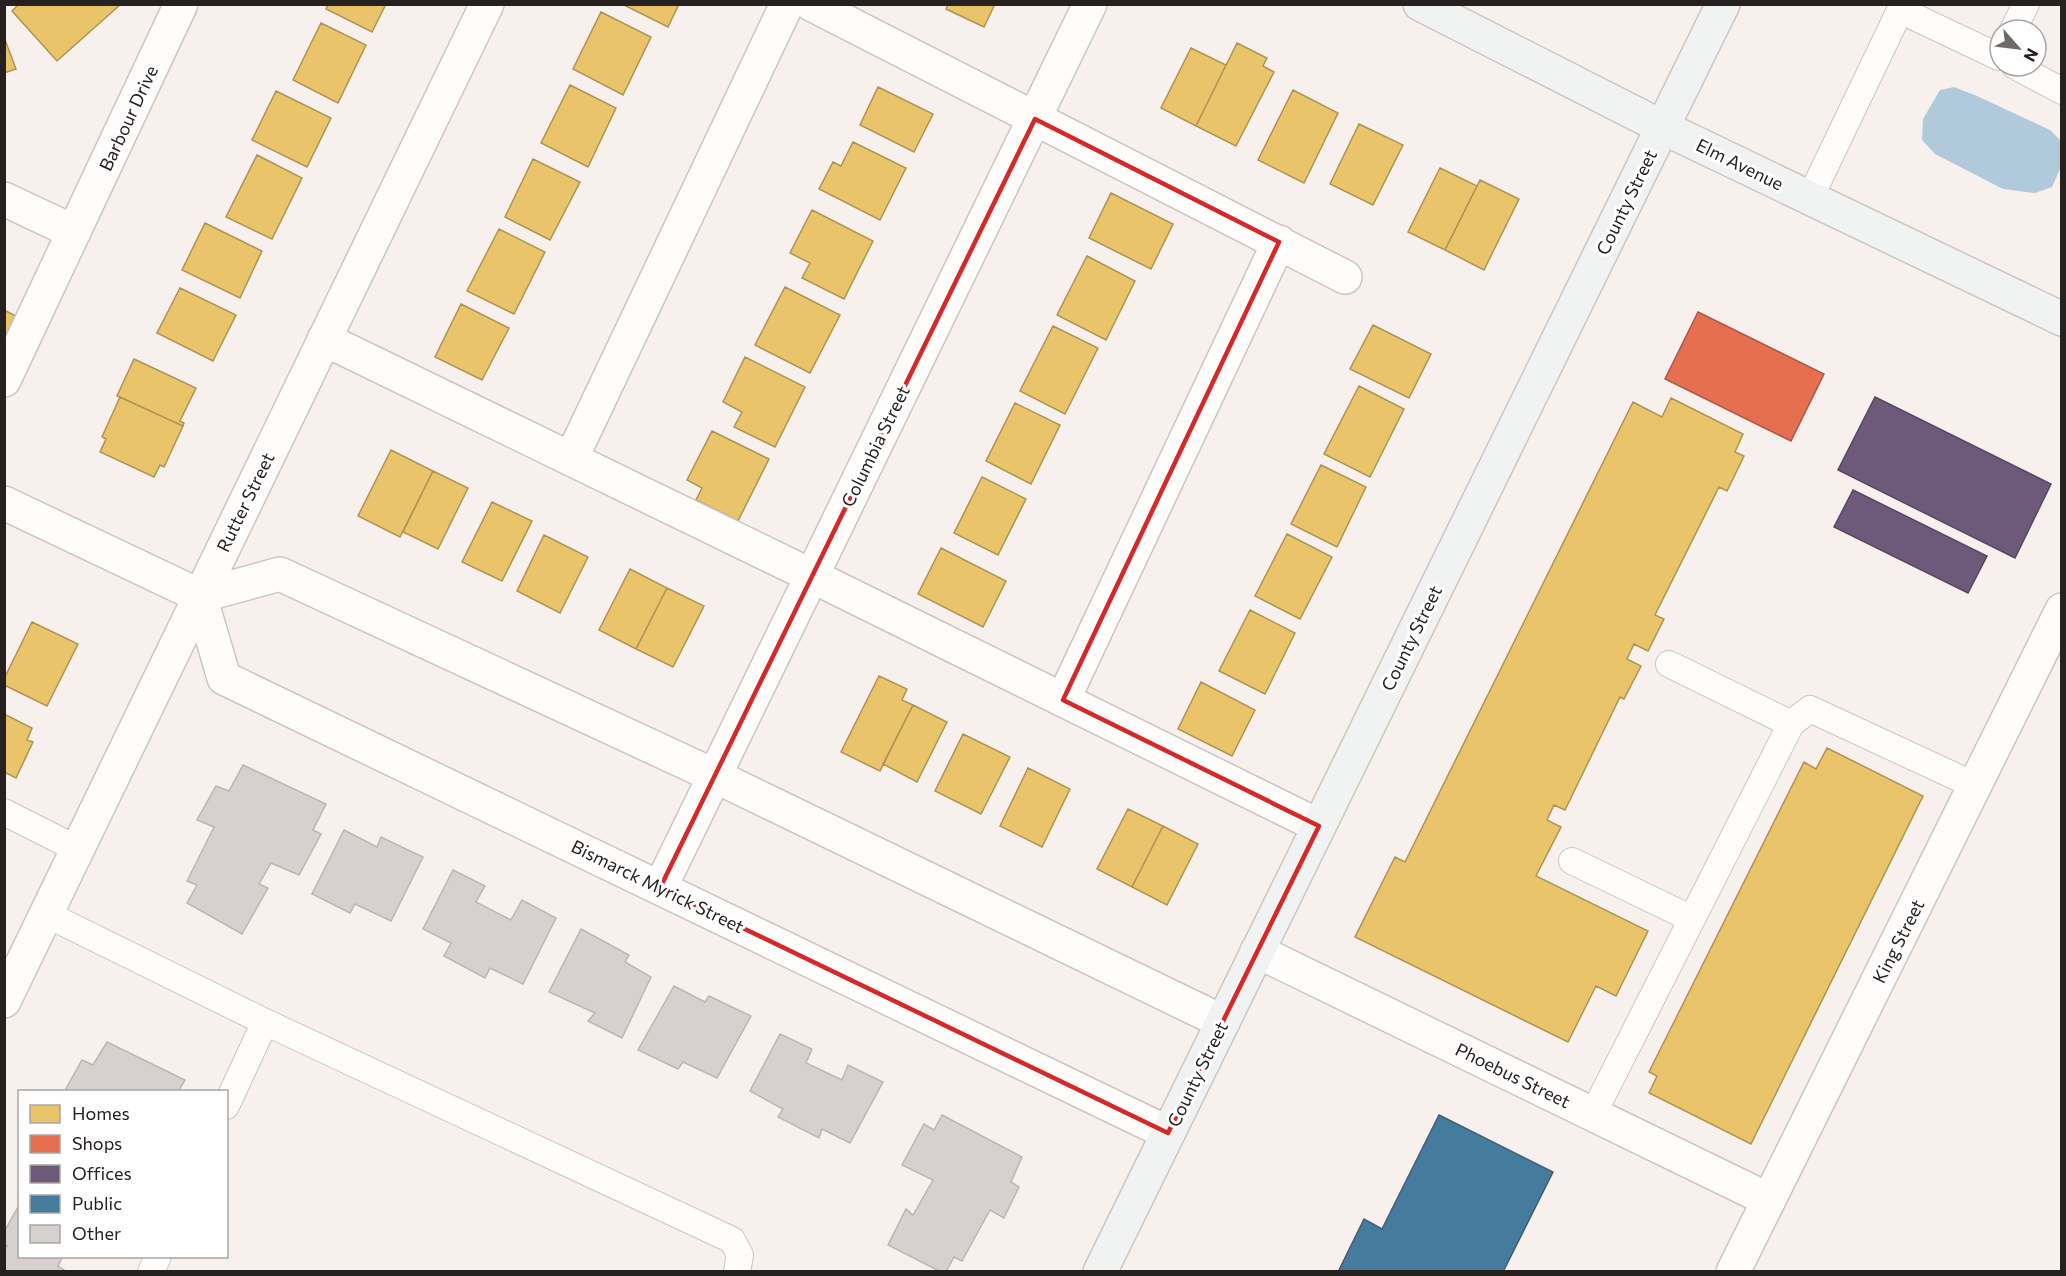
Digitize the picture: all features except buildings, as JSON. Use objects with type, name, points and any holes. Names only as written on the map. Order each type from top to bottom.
[{"type":"street","name":"Barbour Drive","points":[[4,380],[181,4]]},
{"type":"street","name":"Rutter Street","points":[[4,1001],[487,4]]},
{"type":"street","points":[[571,459],[787,4]]},
{"type":"street","points":[[811,4],[1345,277]]},
{"type":"street","name":"Columbia Street","points":[[660,888],[1090,4]]},
{"type":"street","name":"Elm Avenue","points":[[1420,4],[1662,127],[2060,316]]},
{"type":"street","name":"County Street","points":[[1100,1272],[1723,4]]},
{"type":"street","points":[[4,199],[74,232]]},
{"type":"street","points":[[1064,700],[1279,243]]},
{"type":"street","points":[[324,339],[1319,826]]},
{"type":"street","points":[[4,503],[200,596],[280,574],[715,776],[1222,1022]]},
{"type":"street","name":"Bismarck Myrick Street","points":[[200,596],[225,678],[1168,1132]]},
{"type":"street","name":"King Street","points":[[1733,1272],[1976,786],[2061,610]]},
{"type":"street","name":"Phoebus Street","points":[[1257,951],[1769,1200]]},
{"type":"lane","points":[[2019,18],[2026,4]]},
{"type":"lane","points":[[1810,198],[1902,7],[1988,51]]},
{"type":"lane","points":[[2037,78],[2061,91]]},
{"type":"lane","points":[[1669,664],[1791,724]]},
{"type":"lane","points":[[1593,1114],[1791,724],[1810,709],[1976,786]]},
{"type":"lane","points":[[4,812],[77,849]]},
{"type":"lane","points":[[1572,861],[1692,919]]},
{"type":"lane","points":[[46,914],[265,1022],[732,1240],[740,1256],[737,1272]]},
{"type":"lane","points":[[228,1102],[265,1022]]},
{"type":"lane","points":[[151,1272],[158,1258]]},
{"type":"highlighted area","points":[[1035,119],[1279,242],[1063,700],[1319,826],[1168,1133],[660,888]]},
{"type":"water","points":[[1954,87],[2050,130],[2062,142],[2061,167],[2052,187],[2035,193],[2003,189],[1935,154],[1922,140],[1923,119],[1940,90]]}]
